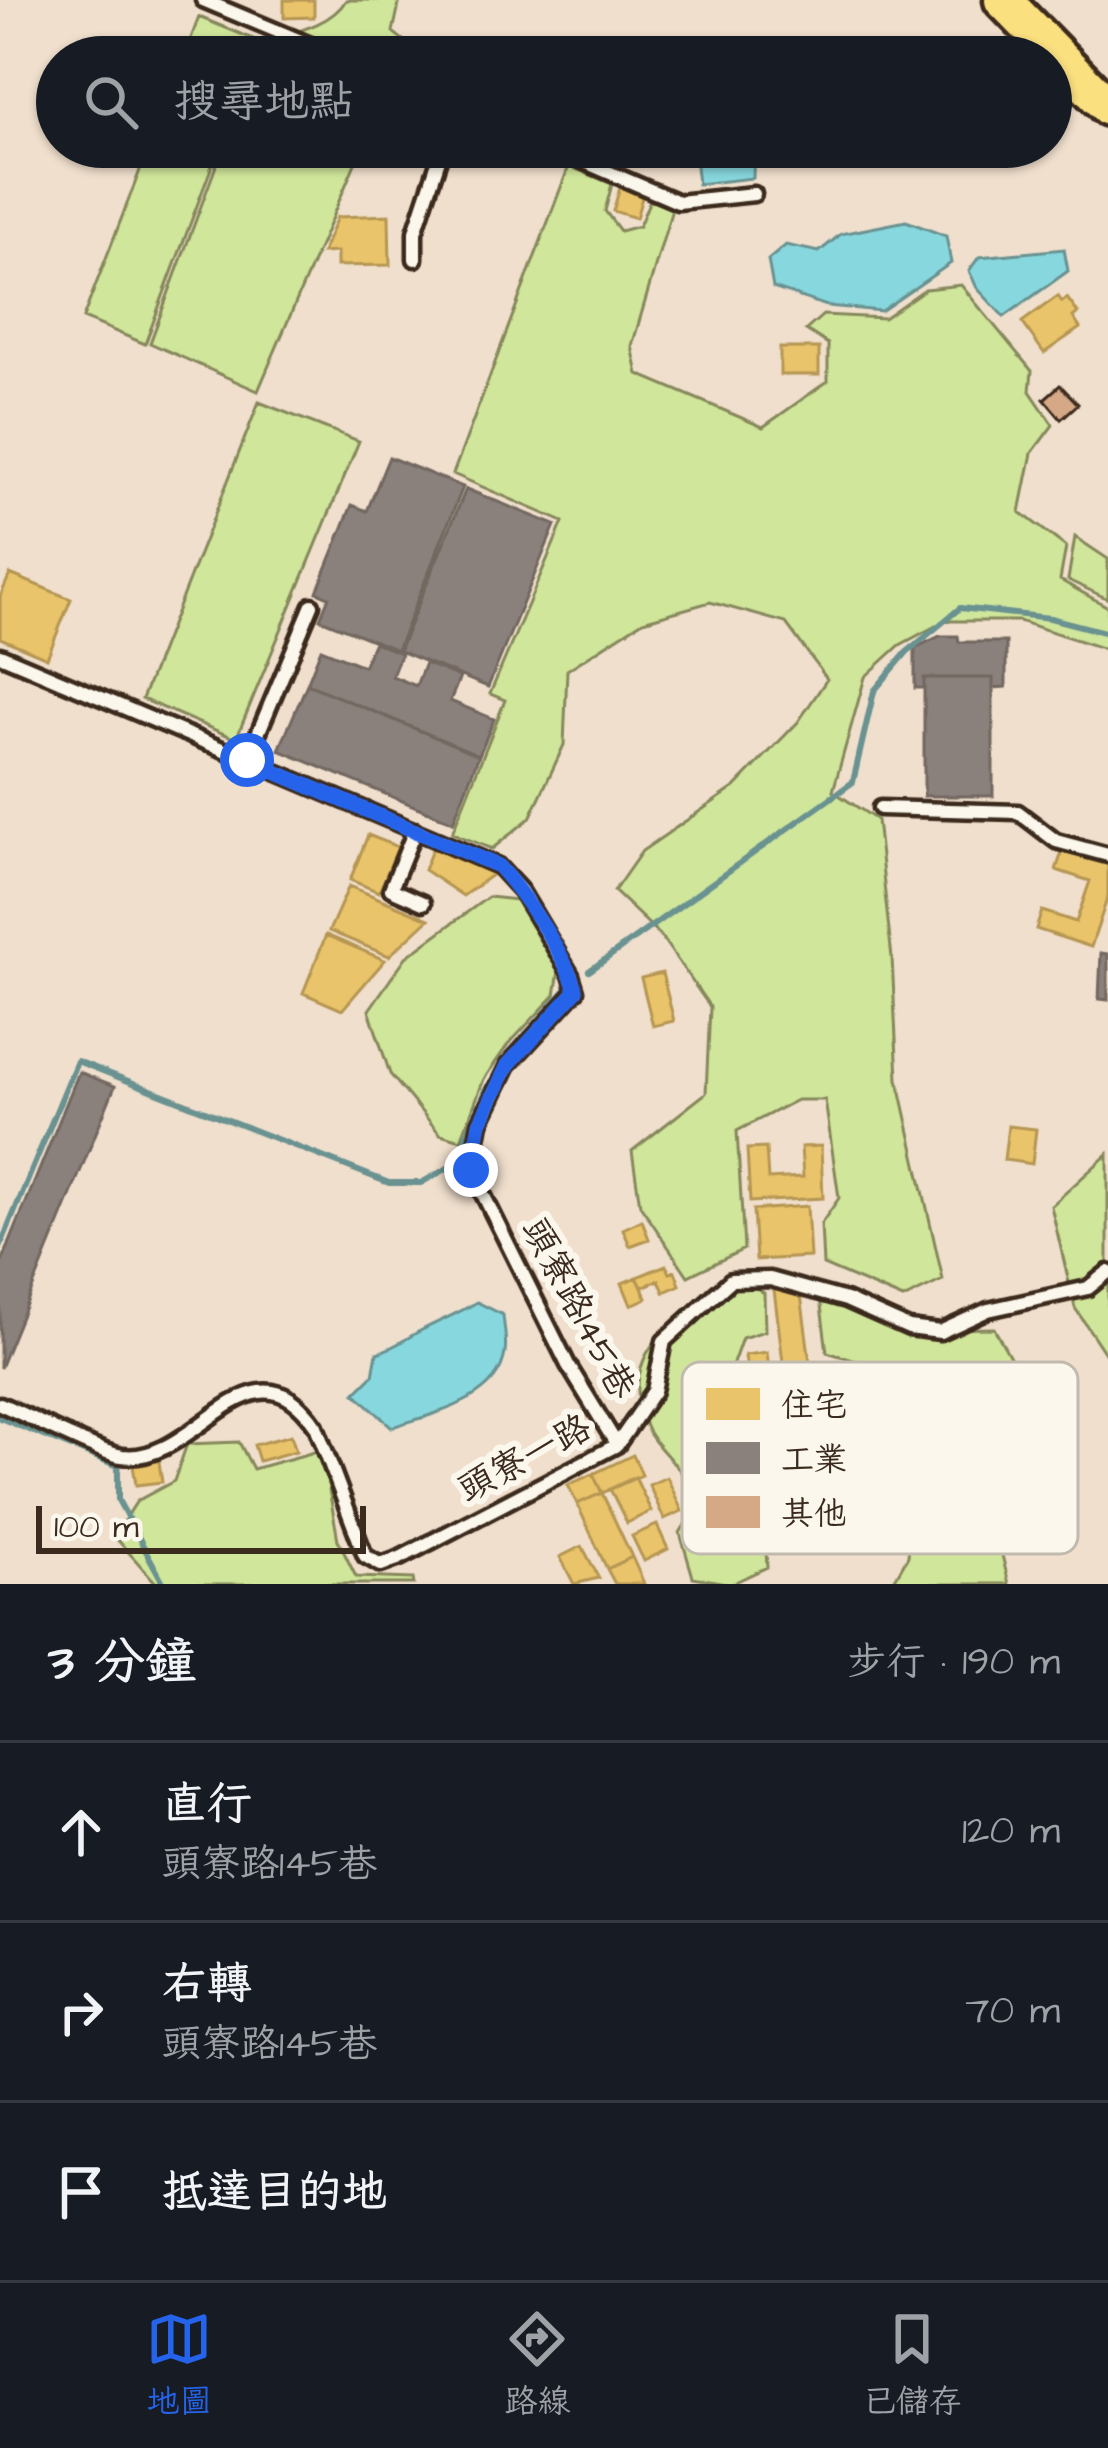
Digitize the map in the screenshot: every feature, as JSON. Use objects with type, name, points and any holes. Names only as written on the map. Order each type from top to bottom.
[{"type":"main road","points":[[1003,0],[1038,36]]},
{"type":"main road","points":[[1072,70],[1108,107]]},
{"type":"lane","points":[[203,0],[289,36]]},
{"type":"lane","points":[[415,260],[415,232],[436,168]]},
{"type":"lane","points":[[599,168],[679,202],[754,194]]},
{"type":"lane","points":[[247,760],[312,605]]},
{"type":"lane","name":"頭寮路145巷","points":[[0,655],[498,866],[521,891],[572,975],[576,991],[508,1065],[480,1123],[471,1170],[568,1365],[617,1445]]},
{"type":"lane","points":[[880,808],[1018,812],[1056,841],[1108,855]]},
{"type":"lane","points":[[415,830],[392,889],[423,903]]},
{"type":"lane","name":"頭寮一路","points":[[0,1404],[122,1456],[156,1451],[242,1397],[264,1389],[284,1394],[303,1407],[316,1426],[365,1556],[381,1564],[617,1445],[654,1391],[664,1341],[731,1280],[770,1279],[846,1300],[909,1328],[940,1332],[988,1310],[1088,1288],[1108,1273]]},
{"type":"green space","points":[[346,0],[400,0],[393,32],[398,36],[283,36],[339,9]]},
{"type":"green space","points":[[199,17],[246,36],[192,36]]},
{"type":"green space","points":[[141,168],[211,168],[145,344],[83,318]]},
{"type":"green space","points":[[215,168],[353,168],[258,391],[150,343]]},
{"type":"green space","points":[[568,168],[612,184],[605,211],[620,231],[639,226],[650,200],[672,209],[632,346],[638,374],[763,427],[828,381],[828,344],[806,330],[823,315],[884,318],[925,289],[961,285],[1032,371],[1030,391],[1053,425],[1032,453],[1020,512],[1066,547],[1060,580],[1108,607],[1108,650],[1019,621],[945,621],[900,645],[865,677],[833,791],[877,820],[892,958],[898,1079],[943,1280],[903,1299],[823,1265],[821,1224],[839,1198],[825,1100],[797,1100],[737,1131],[744,1249],[688,1276],[640,1205],[632,1151],[706,1093],[710,1007],[660,935],[614,891],[642,851],[735,787],[798,722],[827,679],[786,623],[710,602],[643,621],[567,670],[564,745],[530,818],[492,849],[452,833],[505,700],[490,694],[563,522],[453,474]]},
{"type":"green space","points":[[259,402],[359,441],[236,739],[142,699]]},
{"type":"green space","points":[[1075,537],[1108,559],[1108,599],[1068,580]]},
{"type":"green space","points":[[488,897],[517,900],[559,971],[555,995],[507,1046],[484,1079],[461,1140],[440,1134],[390,1074],[369,1010],[406,957]]},
{"type":"green space","points":[[1108,1154],[1108,1358],[1075,1308],[1051,1206]]},
{"type":"green space","points":[[748,1282],[764,1293],[765,1331],[742,1338],[734,1362],[682,1362],[682,1474],[647,1429],[639,1400],[639,1375],[661,1335],[701,1305]]},
{"type":"green space","points":[[820,1298],[897,1330],[994,1328],[1010,1362],[860,1362],[827,1352]]},
{"type":"green space","points":[[239,1442],[253,1469],[322,1450],[338,1540],[356,1577],[413,1579],[414,1584],[157,1584],[114,1536],[137,1501],[174,1481],[187,1444]]},
{"type":"green space","points":[[686,1554],[766,1554],[767,1567],[731,1584],[693,1577]]},
{"type":"green space","points":[[1002,1554],[1009,1584],[892,1584],[908,1556]]},
{"type":"water","points":[[696,168],[753,168],[753,178],[698,184]]},
{"type":"water","points":[[906,221],[946,236],[951,263],[881,311],[827,306],[773,288],[768,260],[786,245],[819,252],[841,234]]},
{"type":"water","points":[[1064,249],[1068,271],[1004,317],[977,288],[969,271],[979,257]]},
{"type":"water","points":[[477,1302],[503,1315],[506,1344],[500,1369],[477,1394],[392,1427],[355,1393],[373,1375],[377,1353]]},
{"type":"building: 住宅","points":[[284,0],[314,0],[314,17],[284,18]]},
{"type":"building: 住宅","points":[[621,184],[644,191],[636,218],[613,211]]},
{"type":"building: 住宅","points":[[389,215],[390,265],[337,266],[337,252],[322,253],[337,217]]},
{"type":"building: 住宅","points":[[1058,296],[1062,302],[1067,298],[1078,313],[1073,317],[1080,328],[1044,353],[1022,322]]},
{"type":"building: 住宅","points":[[780,348],[819,348],[819,375],[780,375]]},
{"type":"building: 住宅","points":[[10,574],[71,599],[47,658],[0,638],[0,597]]},
{"type":"building: 住宅","points":[[368,835],[398,847],[379,892],[350,880]]},
{"type":"building: 住宅","points":[[1066,840],[1108,854],[1108,896],[1091,947],[1036,929],[1042,911],[1076,922],[1090,881],[1056,870]]},
{"type":"building: 住宅","points":[[433,847],[493,874],[463,896],[424,870]]},
{"type":"building: 住宅","points":[[349,886],[429,919],[389,956],[329,931]]},
{"type":"building: 住宅","points":[[326,935],[385,960],[342,1010],[303,993]]},
{"type":"building: 住宅","points":[[662,973],[674,1021],[653,1026],[641,978]]},
{"type":"building: 住宅","points":[[1008,1126],[1036,1129],[1032,1164],[1004,1160]]},
{"type":"building: 住宅","points":[[821,1146],[823,1198],[750,1202],[747,1149],[766,1148],[768,1179],[803,1177],[801,1147]]},
{"type":"building: 住宅","points":[[807,1206],[810,1257],[756,1260],[753,1210]]},
{"type":"building: 住宅","points":[[642,1220],[649,1239],[630,1246],[623,1229]]},
{"type":"building: 住宅","points":[[666,1265],[670,1273],[675,1271],[680,1285],[664,1292],[659,1280],[642,1287],[637,1277]]},
{"type":"building: 住宅","points":[[637,1277],[647,1298],[631,1305],[622,1283]]},
{"type":"building: 住宅","points":[[800,1287],[810,1362],[783,1362],[774,1290]]},
{"type":"building: 住宅","points":[[767,1352],[768,1362],[746,1362],[745,1355]]},
{"type":"building: 住宅","points":[[291,1435],[296,1451],[259,1461],[254,1445]]},
{"type":"building: 住宅","points":[[158,1455],[162,1482],[136,1485],[132,1459]]},
{"type":"building: 住宅","points":[[633,1455],[642,1475],[602,1493],[593,1474]]},
{"type":"building: 住宅","points":[[593,1474],[602,1493],[577,1504],[568,1485]]},
{"type":"building: 住宅","points":[[635,1477],[651,1511],[627,1523],[610,1489]]},
{"type":"building: 住宅","points":[[667,1477],[682,1511],[664,1519],[649,1485]]},
{"type":"building: 住宅","points":[[602,1493],[632,1557],[607,1569],[577,1504]]},
{"type":"building: 住宅","points":[[657,1525],[668,1549],[644,1561],[632,1536]]},
{"type":"building: 住宅","points":[[582,1546],[599,1578],[574,1584],[560,1557]]},
{"type":"building: 住宅","points":[[632,1557],[644,1584],[615,1584],[607,1569]]},
{"type":"building: 工業","points":[[389,457],[463,487],[397,650],[320,619],[329,597],[317,592],[352,505],[367,511]]},
{"type":"building: 工業","points":[[466,489],[555,525],[488,687],[399,651]]},
{"type":"building: 工業","points":[[940,636],[958,636],[959,642],[1006,642],[1006,687],[993,688],[993,678],[924,678],[924,688],[915,688],[915,648]]},
{"type":"building: 工業","points":[[374,642],[401,653],[392,676],[416,686],[425,663],[460,677],[450,701],[494,719],[479,755],[307,684],[321,649],[363,666]]},
{"type":"building: 工業","points":[[924,678],[993,678],[993,796],[924,796]]},
{"type":"building: 工業","points":[[307,684],[479,755],[453,822],[279,750]]},
{"type":"building: 工業","points":[[1101,953],[1108,954],[1108,1000],[1099,999]]},
{"type":"building: 工業","points":[[79,1072],[115,1086],[0,1368],[0,1267]]},
{"type":"building: 其他","points":[[1060,385],[1078,404],[1061,419],[1044,399]]},
{"type":"waterway","points":[[589,971],[853,782],[874,691],[907,652],[960,608],[1050,618],[1108,633]]},
{"type":"waterway","points":[[0,1247],[77,1061],[389,1183],[421,1183],[455,1164],[487,1088],[510,1052],[569,986]]},
{"type":"waterway","points":[[0,1418],[118,1466],[118,1500],[164,1584]]},
{"type":"route","points":[[247,760],[498,866],[521,891],[572,975],[576,991],[508,1065],[480,1123],[471,1170]]}]
